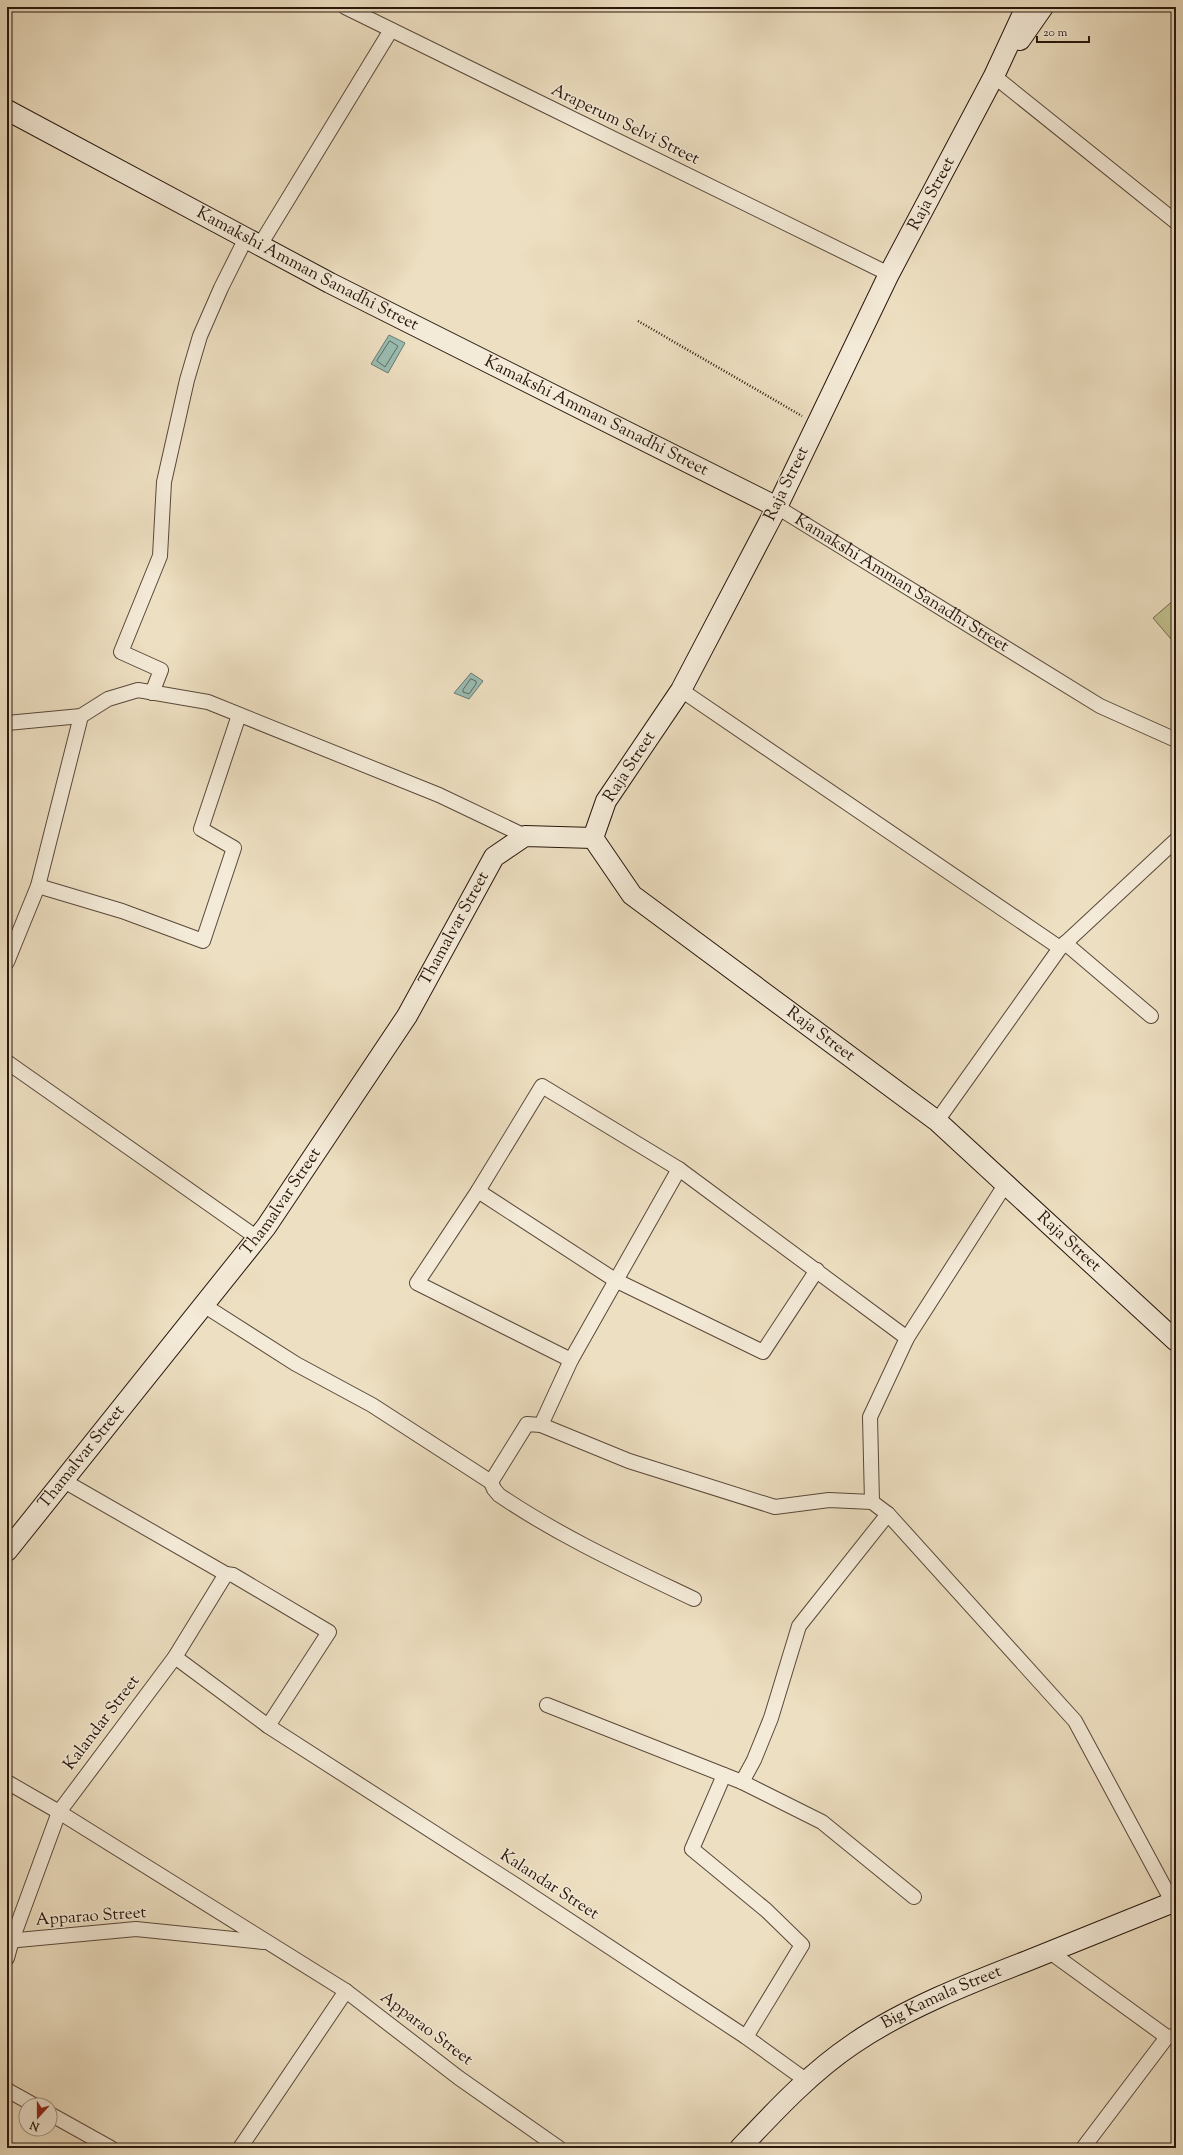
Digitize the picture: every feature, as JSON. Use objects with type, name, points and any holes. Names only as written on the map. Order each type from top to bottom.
[{"type":"main road","name":"Raja Street","points":[[1030,10],[889,274],[777,507],[681,690],[606,801],[593,838],[632,895],[937,1121],[1005,1185],[1176,1340]]},
{"type":"main road","name":"Kamakshi Amman Sanadhi Street","points":[[7,110],[330,283],[777,507]]},
{"type":"main road","points":[[525,836],[593,838]]},
{"type":"main road","name":"Thamalvar Street","points":[[7,1551],[205,1306],[256,1237],[266,1227],[407,1016],[494,857],[525,836]]},
{"type":"main road","name":"Big Kamala Street","points":[[740,2148],[777,2109],[823,2066],[854,2043],[890,2023],[972,1982],[1174,1902]]},
{"type":"street","name":"Araperum Selvi Street","points":[[345,7],[889,274]]},
{"type":"street","points":[[152,693],[161,670],[120,652],[160,556],[164,482],[187,380],[200,336],[221,288],[253,242],[391,30]]},
{"type":"street","points":[[994,76],[1176,222]]},
{"type":"street","name":"Kamakshi Amman Sanadhi Street","points":[[777,507],[1100,706],[1176,740]]},
{"type":"street","points":[[7,723],[81,716],[108,699],[138,690],[208,702],[439,795],[525,836]]},
{"type":"street","points":[[681,690],[1063,946],[1151,1016]]},
{"type":"street","points":[[38,886],[122,911],[203,941],[234,848],[201,829],[239,715]]},
{"type":"street","points":[[7,962],[38,886],[81,716]]},
{"type":"street","points":[[937,1121],[1063,946],[1176,840]]},
{"type":"street","points":[[7,1062],[256,1237]]},
{"type":"street","points":[[571,1360],[417,1283],[478,1191],[542,1086],[679,1169],[907,1338]]},
{"type":"street","points":[[541,1425],[571,1360],[679,1169]]},
{"type":"street","points":[[872,1502],[870,1418],[907,1338],[1005,1185]]},
{"type":"street","points":[[478,1191],[615,1280],[763,1352],[817,1270]]},
{"type":"street","points":[[205,1306],[296,1364],[372,1406],[491,1482],[499,1495],[556,1531],[606,1558],[694,1598]]},
{"type":"street","points":[[491,1482],[527,1424],[541,1425],[629,1461],[776,1507],[829,1500],[872,1502],[888,1514],[1075,1721],[1174,1902]]},
{"type":"street","points":[[64,1480],[226,1574],[233,1575],[329,1632],[268,1726]]},
{"type":"street","points":[[742,1782],[754,1760],[771,1718],[799,1626],[888,1514]]},
{"type":"street","name":"Kalandar Street","points":[[59,1812],[175,1657],[226,1574]]},
{"type":"street","name":"Kalandar Street","points":[[175,1657],[268,1726],[514,1884],[746,2037],[807,2081]]},
{"type":"street","points":[[547,1705],[742,1782],[822,1822],[914,1897]]},
{"type":"street","points":[[724,1776],[692,1849],[766,1910],[802,1945],[746,2037]]},
{"type":"street","name":"Apparao Street","points":[[7,1782],[59,1812],[346,1991],[459,2078],[559,2148]]},
{"type":"street","name":"Apparao Street","points":[[59,1812],[9,1940],[136,1929],[268,1943]]},
{"type":"street","points":[[7,1958],[9,1940]]},
{"type":"street","points":[[1050,1952],[1172,2036],[1083,2148]]},
{"type":"street","points":[[240,2148],[346,1991]]},
{"type":"street","points":[[7,2090],[20,2097]]},
{"type":"street","points":[[58,2118],[111,2148]]},
{"type":"path","points":[[638,321],[817,425]]},
{"type":"green space","points":[[1176,598],[1176,645],[1153,618]]},
{"type":"water","points":[[389,335],[405,343],[388,373],[371,364]]},
{"type":"water","points":[[471,673],[483,681],[469,699],[454,693]]}]
